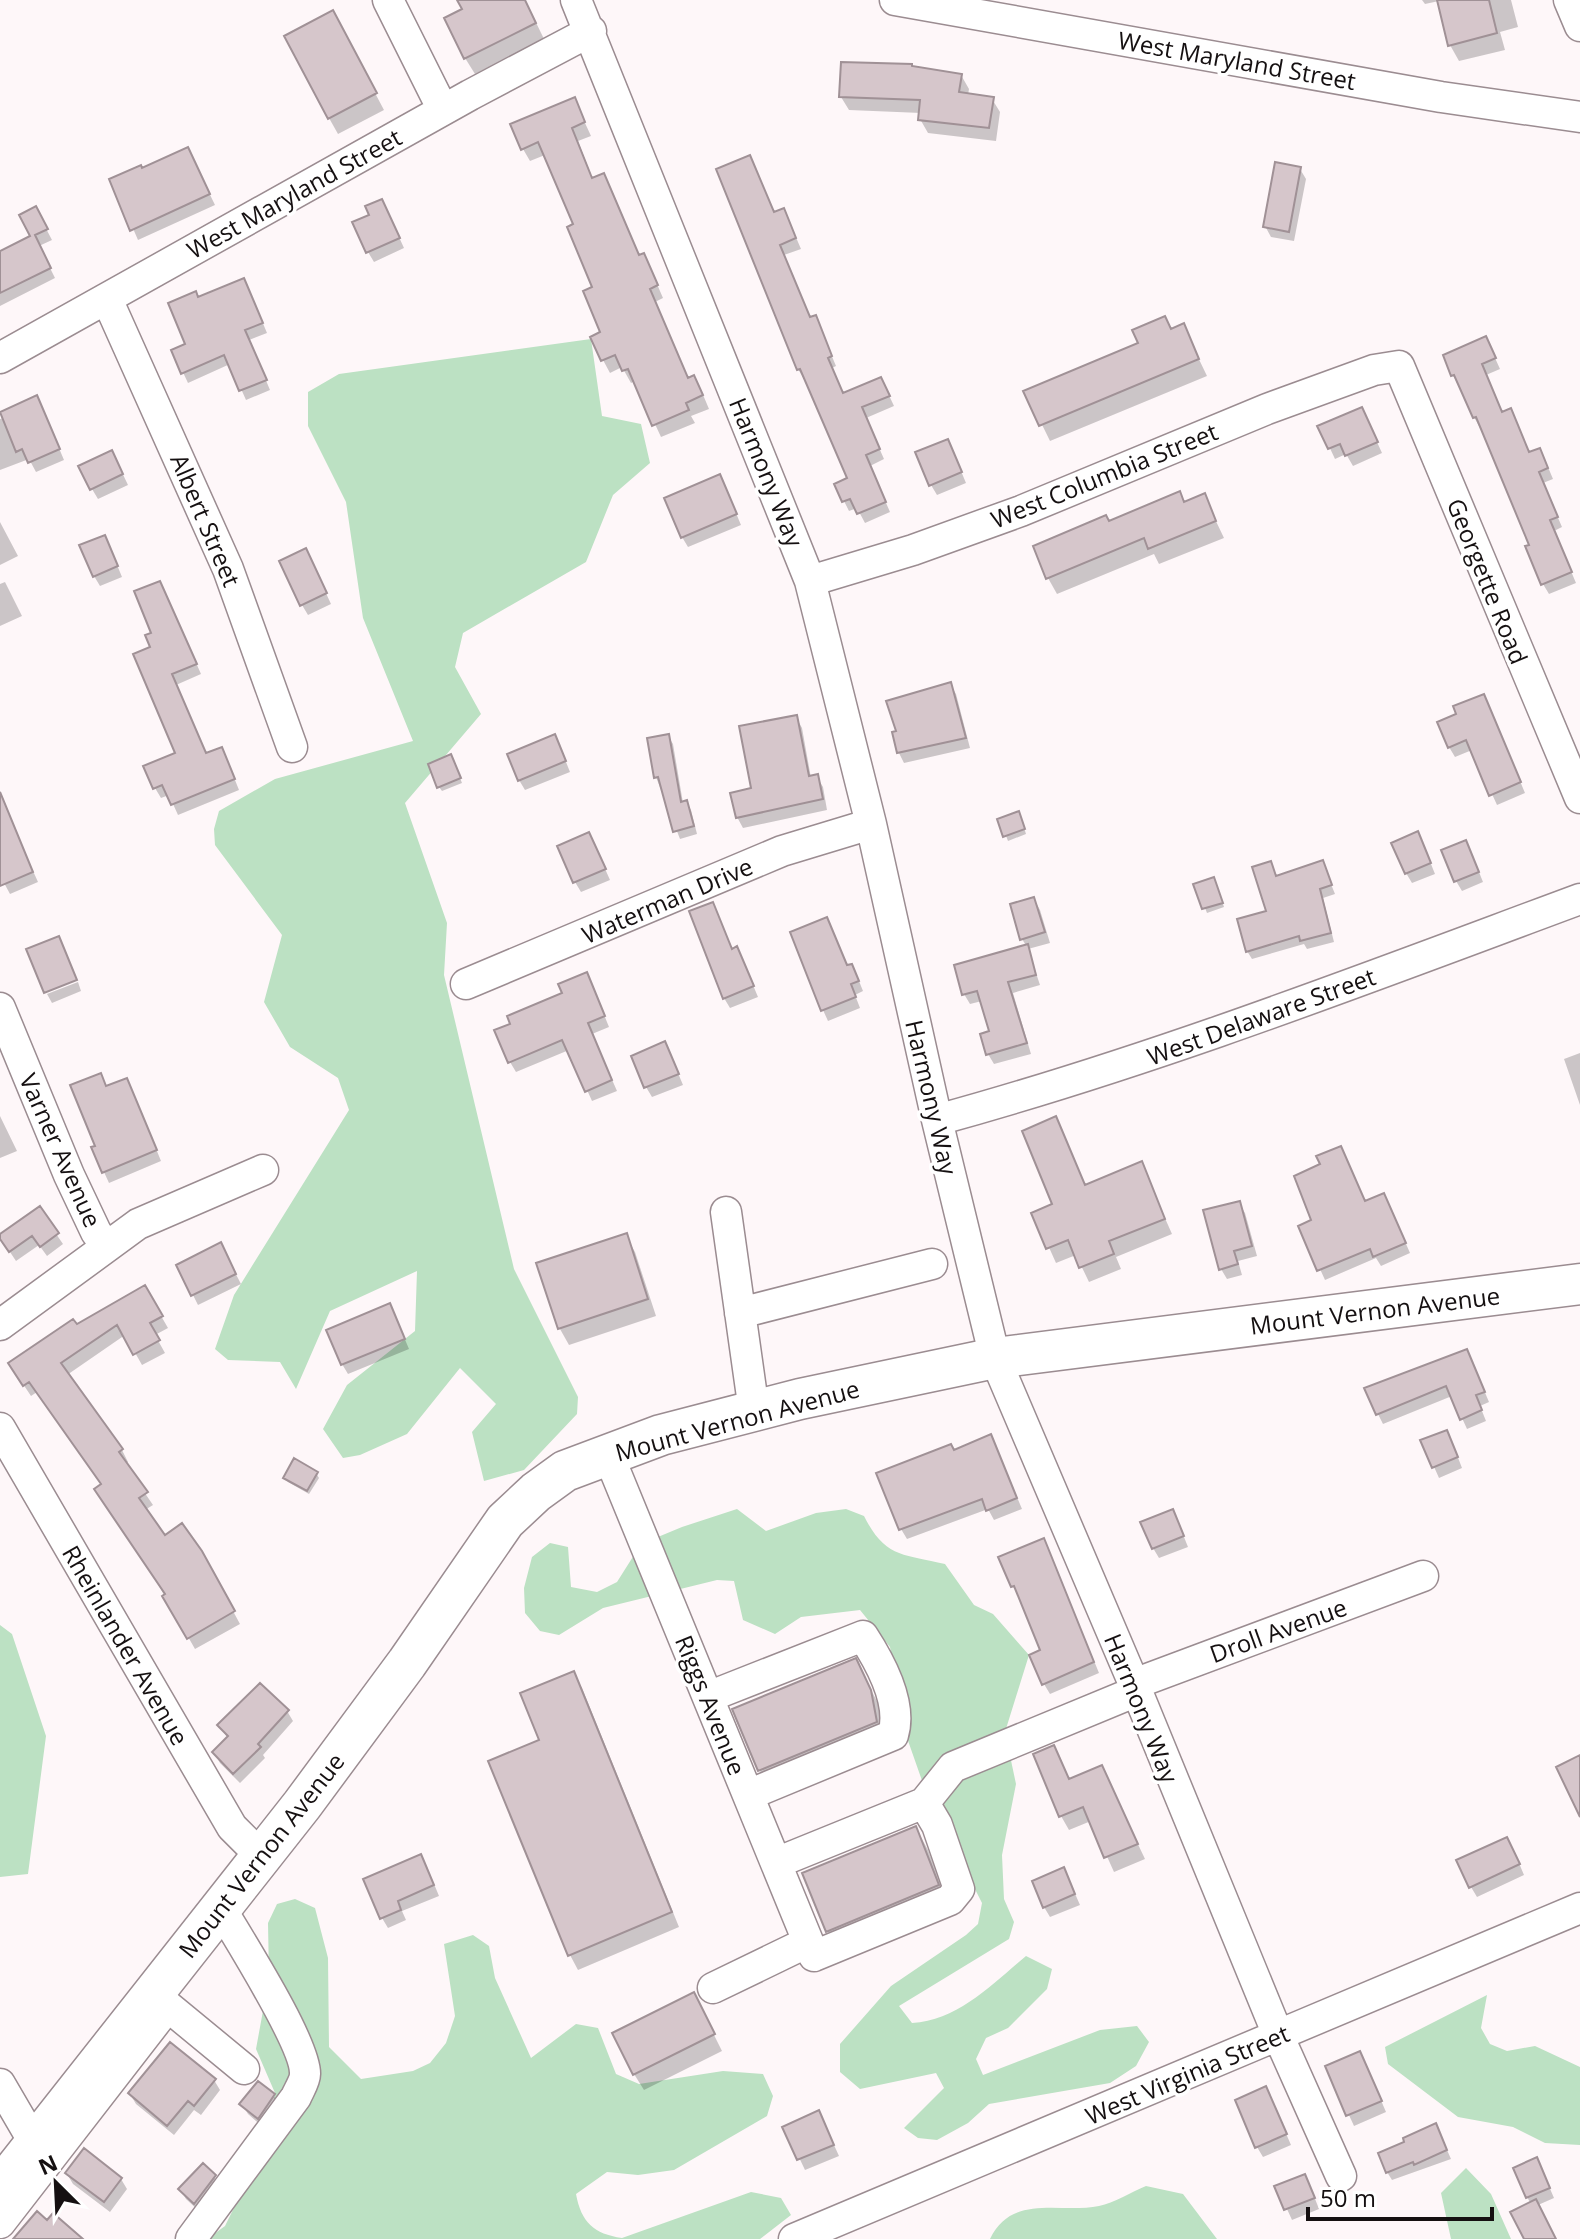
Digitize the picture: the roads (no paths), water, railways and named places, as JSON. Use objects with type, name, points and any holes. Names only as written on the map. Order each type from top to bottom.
[{"type":"main road","name":"Mount Vernon Avenue","points":[[0,2188],[161,2000],[226,1917],[261,1856],[407,1663],[505,1521],[536,1492],[565,1471],[661,1435],[754,1411],[995,1358],[1580,1284]]},
{"type":"street","points":[[388,0],[443,110]]},
{"type":"street","name":"Harmony Way","points":[[576,0],[810,581],[871,824],[937,1120],[995,1358],[1136,1687],[1278,2035],[1341,2176]]},
{"type":"street","name":"West Maryland Street","points":[[895,0],[1441,97],[1580,117]]},
{"type":"street","points":[[1569,0],[1580,26]]},
{"type":"street","name":"West Maryland Street","points":[[0,358],[443,110],[591,31]]},
{"type":"street","name":"Albert Street","points":[[107,299],[228,569],[292,747]]},
{"type":"street","name":"West Columbia Street","points":[[810,581],[913,550],[1008,516],[1267,409],[1374,370],[1396,366]]},
{"type":"street","name":"Georgette Road","points":[[1396,366],[1399,366],[1414,400],[1580,798]]},
{"type":"street","name":"Waterman Drive","points":[[466,984],[782,851],[871,824]]},
{"type":"street","name":"West Delaware Street","points":[[937,1120],[1015,1099],[1214,1035],[1580,899]]},
{"type":"street","name":"Varner Avenue","points":[[0,1008],[69,1175],[106,1246]]},
{"type":"street","points":[[0,1325],[138,1224],[263,1170]]},
{"type":"street","points":[[726,1212],[754,1411]]},
{"type":"street","points":[[740,1313],[932,1264]]},
{"type":"street","name":"Rheinlander Avenue","points":[[0,1428],[232,1827],[261,1856]]},
{"type":"street","name":"Riggs Avenue","points":[[608,1454],[811,1949]]},
{"type":"street","name":"Droll Avenue","points":[[924,1803],[953,1767],[1136,1687],[1423,1576]]},
{"type":"street","points":[[708,1697],[863,1636],[881,1667],[898,1722],[893,1735],[748,1795]]},
{"type":"street","points":[[713,1988],[811,1949],[950,1900],[959,1889],[937,1825],[924,1803],[776,1863]]},
{"type":"street","name":"West Virginia Street","points":[[794,2239],[1580,1908]]},
{"type":"street","points":[[191,2239],[296,2097],[306,2076],[302,2056],[280,2010],[226,1917]]},
{"type":"street","points":[[0,2223],[161,2000],[244,2069]]},
{"type":"street","points":[[0,2084],[35,2144]]}]
